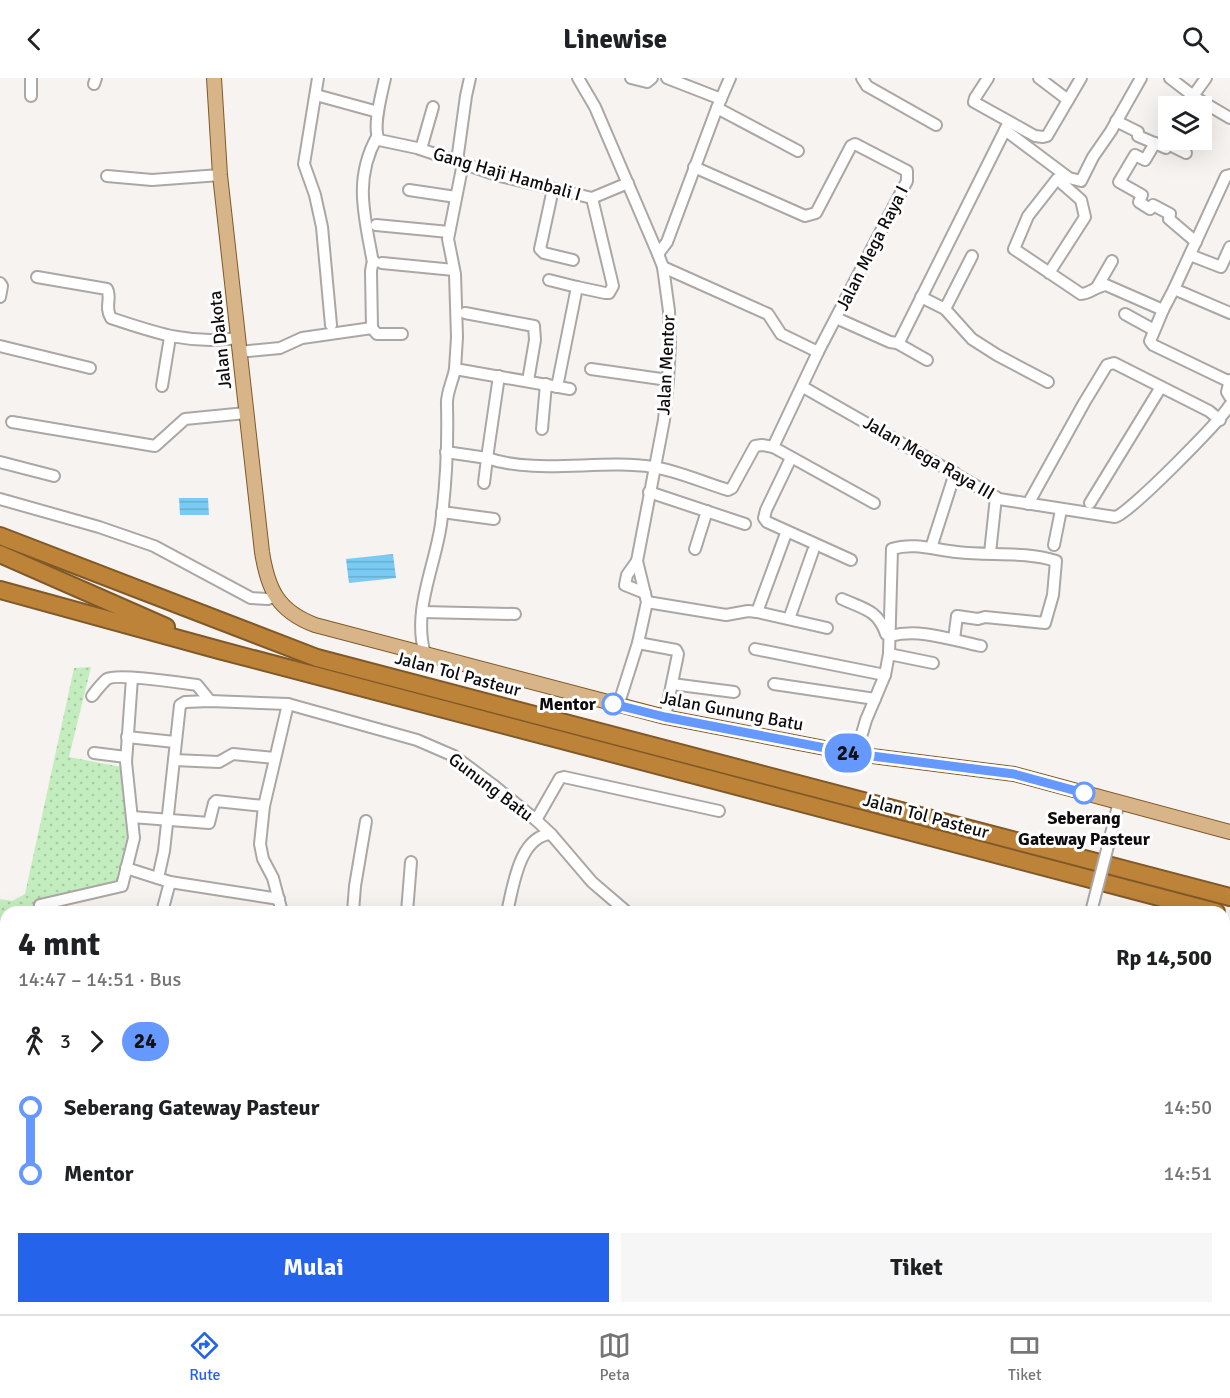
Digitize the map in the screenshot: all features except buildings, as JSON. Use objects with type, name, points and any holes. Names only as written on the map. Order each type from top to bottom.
[{"type":"highway","name":"Jalan Tol Pasteur","points":[[0,536],[317,657],[1230,897]]},
{"type":"highway","points":[[0,555],[219,650]]},
{"type":"highway","name":"Jalan Tol Pasteur","points":[[0,590],[219,650],[1193,906]]},
{"type":"main road","name":"Jalan Dakota","points":[[214,78],[220,175],[261,552],[275,596]]},
{"type":"main road","name":"Jalan Gunung Batu","points":[[275,596],[282,606],[303,620],[618,706],[856,754],[1014,774],[1230,832]]},
{"type":"street","points":[[31,78],[31,96]]},
{"type":"street","points":[[318,78],[303,159],[304,169],[315,195],[322,227],[331,325]]},
{"type":"street","points":[[385,78],[378,112],[380,139],[369,150],[362,192],[376,262],[371,270],[372,328],[377,334],[402,334]]},
{"type":"street","points":[[425,654],[420,636],[422,612],[437,552],[449,414],[447,404],[455,369],[457,330],[454,270],[448,244],[470,78]]},
{"type":"street","name":"Jalan Mentor","points":[[578,78],[596,107],[658,254],[663,267],[669,311],[668,380],[664,420],[637,561],[646,597],[638,643],[618,706]]},
{"type":"street","points":[[632,78],[647,82],[652,78]]},
{"type":"street","points":[[668,78],[719,104],[798,152]]},
{"type":"street","points":[[658,254],[667,242],[730,78]]},
{"type":"street","points":[[862,78],[867,86],[936,125]]},
{"type":"street","points":[[988,78],[974,102],[1007,126],[1069,178],[1081,181],[1141,78]]},
{"type":"street","points":[[1039,78],[1068,100]]},
{"type":"street","points":[[1007,126],[1035,136],[1047,136],[1081,78]]},
{"type":"street","points":[[1170,78],[1189,96]]},
{"type":"street","points":[[1195,96],[1206,78]]},
{"type":"street","points":[[316,95],[378,112]]},
{"type":"street","points":[[421,149],[433,107]]},
{"type":"street","points":[[1212,109],[1230,118]]},
{"type":"street","points":[[1116,121],[1138,132],[1137,136],[1158,144]]},
{"type":"street","points":[[897,343],[1007,126]]},
{"type":"street","name":"Gang Haji Hambali I","points":[[380,139],[421,149],[500,176],[592,198],[628,183]]},
{"type":"street","points":[[1155,143],[1145,160],[1135,155],[1119,182],[1142,195],[1139,202],[1150,209],[1153,205],[1170,214],[1169,219],[1196,242]]},
{"type":"street","name":"Jalan Mega Raya I","points":[[694,167],[805,216],[816,213],[851,146],[855,144],[907,171],[907,181],[836,318],[897,343],[927,360]]},
{"type":"street","points":[[1182,150],[1186,153]]},
{"type":"street","points":[[107,176],[152,180],[220,175]]},
{"type":"street","points":[[1230,175],[1226,176],[1162,310],[1150,342],[1230,381],[1227,392],[1230,397]]},
{"type":"street","points":[[1049,273],[1085,217],[1081,200],[1057,179],[1028,216],[1014,249],[1049,273],[1082,294],[1106,285],[1162,310]]},
{"type":"street","points":[[553,189],[540,249],[544,253],[573,260]]},
{"type":"street","points":[[408,190],[456,197]]},
{"type":"street","points":[[549,280],[605,293],[609,293],[613,286],[592,198]]},
{"type":"street","points":[[376,225],[449,232]]},
{"type":"street","points":[[1190,255],[1221,267],[1230,247]]},
{"type":"street","points":[[945,309],[972,255]]},
{"type":"street","points":[[1097,287],[1112,261]]},
{"type":"street","points":[[376,262],[454,270]]},
{"type":"street","points":[[663,267],[768,314],[781,334],[818,352]]},
{"type":"street","points":[[37,277],[106,289],[109,293],[107,310],[111,318],[170,337],[279,348],[302,338],[372,328]]},
{"type":"street","points":[[0,283],[2,286],[0,297]]},
{"type":"street","points":[[542,429],[577,287]]},
{"type":"street","points":[[1174,289],[1230,313]]},
{"type":"street","points":[[921,297],[945,309],[972,339],[1048,382]]},
{"type":"street","points":[[465,313],[534,326],[536,340],[528,381]]},
{"type":"street","points":[[1125,314],[1154,330]]},
{"type":"street","points":[[773,447],[836,318]]},
{"type":"street","points":[[162,386],[170,337]]},
{"type":"street","points":[[0,346],[90,368]]},
{"type":"street","points":[[1028,504],[1104,368],[1114,363],[1209,411],[1220,420]]},
{"type":"street","points":[[455,369],[570,389]]},
{"type":"street","points":[[591,369],[668,380]]},
{"type":"street","points":[[484,483],[499,376]]},
{"type":"street","name":"Jalan Mega Raya III","points":[[803,387],[996,497],[1006,501],[1115,517],[1122,515],[1220,420],[1230,405]]},
{"type":"street","points":[[1090,503],[1161,387]]},
{"type":"street","points":[[12,422],[155,446],[185,419],[246,413]]},
{"type":"street","points":[[446,452],[535,466],[590,464],[654,467],[730,489],[755,446],[762,445],[773,447],[874,503]]},
{"type":"street","points":[[790,458],[764,518],[767,522],[852,560]]},
{"type":"street","points":[[0,463],[54,476]]},
{"type":"street","points":[[931,548],[955,472]]},
{"type":"street","points":[[649,492],[745,524]]},
{"type":"street","points":[[990,553],[996,497]]},
{"type":"street","points":[[0,499],[89,524],[154,546],[251,598],[268,599],[275,596]]},
{"type":"street","points":[[1054,544],[1061,510]]},
{"type":"street","points":[[695,549],[707,511]]},
{"type":"street","points":[[442,512],[494,519]]},
{"type":"street","points":[[757,612],[784,536]]},
{"type":"street","points":[[856,754],[866,720],[885,675],[889,654],[892,549],[902,546],[931,548],[1056,561],[1053,595],[1047,620],[1043,624],[957,616],[954,639]]},
{"type":"street","points":[[789,619],[813,551]]},
{"type":"street","name":"Jalan Mentor","points":[[637,561],[627,575],[625,585],[646,597]]},
{"type":"street","points":[[646,597],[723,615],[757,612],[827,628]]},
{"type":"street","points":[[842,599],[877,615],[886,634],[891,636],[903,633],[954,639],[981,646]]},
{"type":"street","points":[[422,612],[515,614]]},
{"type":"street","points":[[638,643],[676,650],[678,654],[665,717]]},
{"type":"street","points":[[755,649],[885,675]]},
{"type":"street","points":[[889,654],[933,663]]},
{"type":"street","points":[[92,696],[106,679],[112,677],[197,685],[210,701]]},
{"type":"street","points":[[40,906],[122,886],[134,838],[126,757],[132,678]]},
{"type":"street","points":[[672,684],[734,692]]},
{"type":"street","points":[[774,684],[875,699]]},
{"type":"street","name":"Gunung Batu","points":[[175,742],[180,705],[185,702],[210,701],[288,704],[417,740],[454,756],[493,784],[536,820],[592,882],[620,906]]},
{"type":"street","points":[[281,906],[273,878],[262,859],[260,849],[264,806],[288,704]]},
{"type":"street","points":[[128,737],[175,742],[164,851],[158,878]]},
{"type":"street","points":[[94,753],[126,757]]},
{"type":"street","points":[[174,760],[219,762],[233,754],[275,758]]},
{"type":"street","points":[[536,820],[562,777],[719,811]]},
{"type":"street","points":[[132,817],[208,823],[216,801],[264,806]]},
{"type":"street","points":[[1093,906],[1119,802]]},
{"type":"street","points":[[354,906],[355,886],[366,821]]},
{"type":"street","points":[[508,906],[517,871],[525,852],[536,838],[543,834],[550,834]]},
{"type":"street","points":[[407,906],[411,862]]},
{"type":"street","points":[[126,868],[170,882],[279,898]]},
{"type":"street","points":[[164,906],[170,882]]},
{"type":"green space","points":[[91,667],[69,757],[122,767],[130,839],[120,886],[69,895],[68,906],[0,906],[0,899],[12,901],[25,894],[74,668]]},
{"type":"water","points":[[179,498],[208,498],[209,515],[180,515]]},
{"type":"water","points":[[393,554],[396,578],[349,583],[346,559]]},
{"type":"bus line","name":"24","points":[[613,704],[665,717],[856,754],[1014,774],[1084,793]]},
{"type":"place","name":"Mentor","points":[[613,704]]},
{"type":"place","name":"Seberang Gateway Pasteur","points":[[1084,793]]}]
